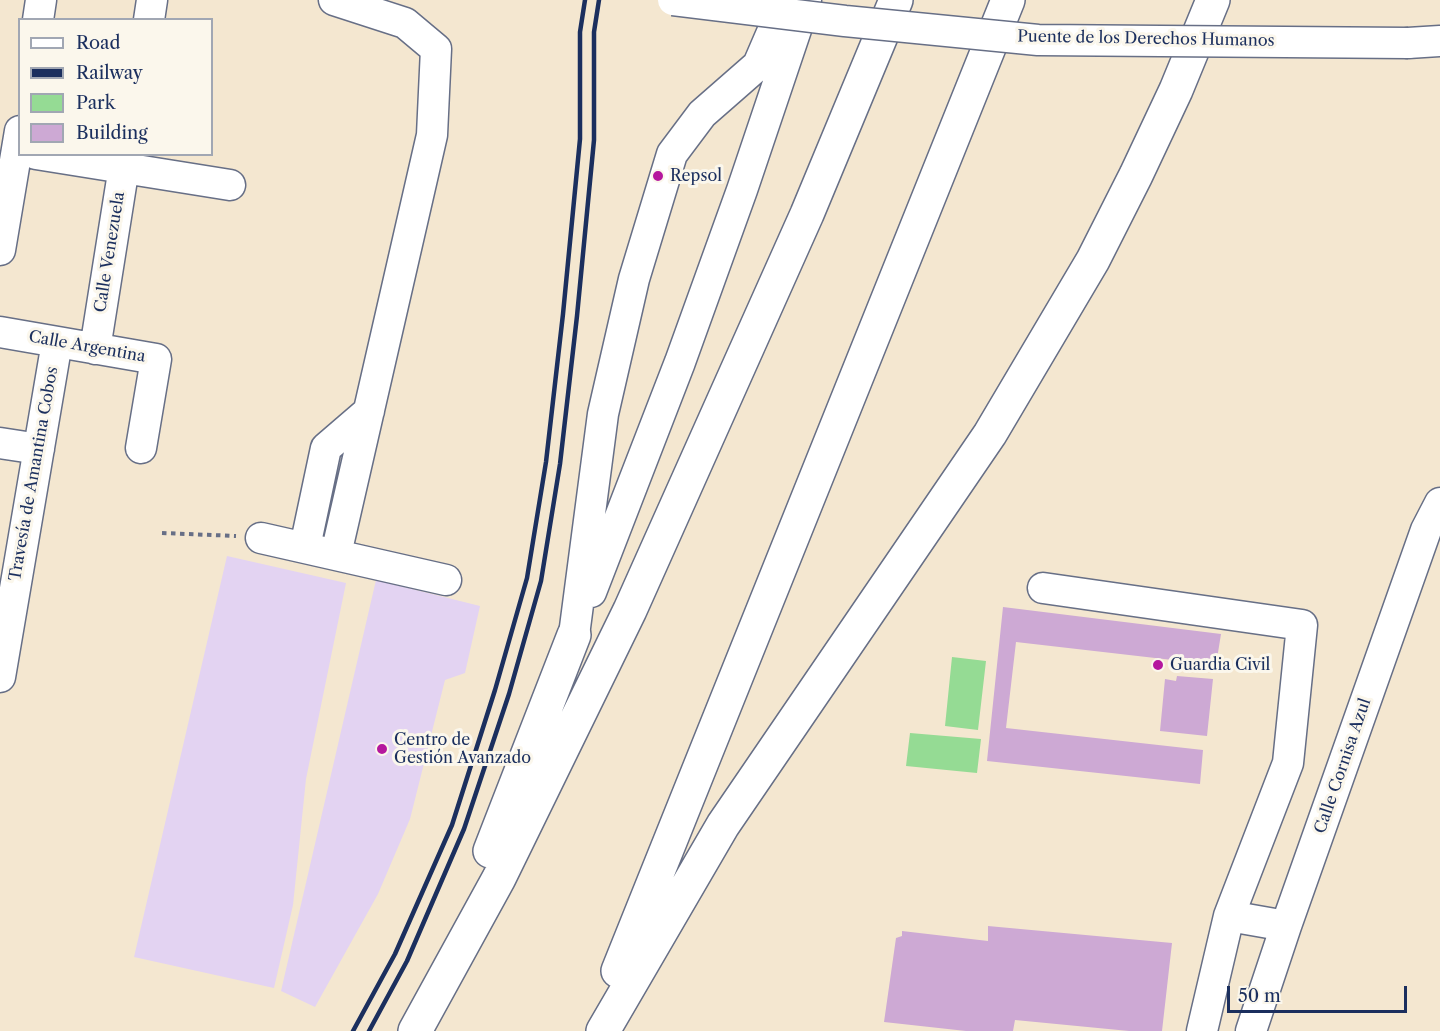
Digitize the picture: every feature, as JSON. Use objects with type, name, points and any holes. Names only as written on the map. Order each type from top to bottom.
[{"type":"main road","points":[[413,1031],[499,878],[630,610],[807,214],[896,0]]},
{"type":"main road","points":[[594,1031],[1008,0]]},
{"type":"main road","points":[[603,1031],[723,825],[990,434],[1093,260],[1176,90],[1213,0]]},
{"type":"main road","points":[[413,1031],[482,872],[574,635]]},
{"type":"street","points":[[38,18],[41,0]]},
{"type":"street","points":[[149,18],[152,0]]},
{"type":"street","points":[[334,0],[405,23],[435,49],[432,135],[336,554]]},
{"type":"street","name":"Puente de los Derechos Humanos","points":[[673,0],[845,21],[1038,40],[1408,43],[1440,41]]},
{"type":"street","points":[[574,635],[603,414],[634,279],[672,154],[702,114],[758,65],[786,0]]},
{"type":"street","points":[[574,635],[680,362],[742,190],[806,0]]},
{"type":"street","points":[[0,250],[18,147]]},
{"type":"street","points":[[87,156],[125,161],[230,185]]},
{"type":"street","name":"Calle Venezuela","points":[[95,349],[125,161]]},
{"type":"street","name":"Calle Argentina","points":[[0,333],[156,359],[141,448]]},
{"type":"street","name":"Travesía de Amantina Cobos","points":[[1,669],[10,555],[39,449],[57,342]]},
{"type":"street","points":[[305,547],[326,448],[369,411]]},
{"type":"street","points":[[0,443],[39,449]]},
{"type":"street","name":"Calle Cornisa Azul","points":[[1251,1031],[1286,926],[1433,529],[1440,503]]},
{"type":"street","points":[[261,537],[446,580]]},
{"type":"street","points":[[1043,588],[1302,626],[1288,763],[1229,916],[1202,1031]]},
{"type":"street","points":[[1229,916],[1286,926]]},
{"type":"path","points":[[162,533],[261,537]]},
{"type":"shaded area","points":[[227,556],[346,583],[306,779],[293,905],[274,988],[134,957]]},
{"type":"shaded area","name":"Centro de Gestión Avanzado","points":[[376,580],[480,606],[465,673],[445,680],[410,819],[378,894],[315,1007],[281,991]]},
{"type":"green space","points":[[952,657],[986,661],[978,730],[945,726]]},
{"type":"green space","points":[[910,733],[981,739],[977,773],[906,766]]},
{"type":"building","points":[[1003,607],[1221,634],[1216,665],[1016,642],[1006,728],[1203,750],[1200,784],[987,761]]},
{"type":"building","points":[[1177,676],[1213,679],[1207,736],[1160,731],[1165,679],[1176,681]]},
{"type":"building","points":[[988,926],[1172,943],[1162,1031],[1129,1031],[1015,1020],[1013,1031],[966,1031],[884,1022],[896,938],[902,936],[902,931],[988,941]]},
{"type":"railway","points":[[353,1031],[395,954],[452,825],[495,690],[527,578],[546,462],[563,314],[580,139],[580,32],[585,0]]},
{"type":"railway","points":[[369,1031],[407,961],[464,829],[509,694],[541,581],[560,464],[577,316],[594,140],[594,32],[599,0]]},
{"type":"place","name":"Repsol","points":[[658,176]]},
{"type":"place","name":"Guardia Civil","points":[[1158,665]]},
{"type":"place","name":"Centro de Gestión Avanzado","points":[[382,749]]}]
